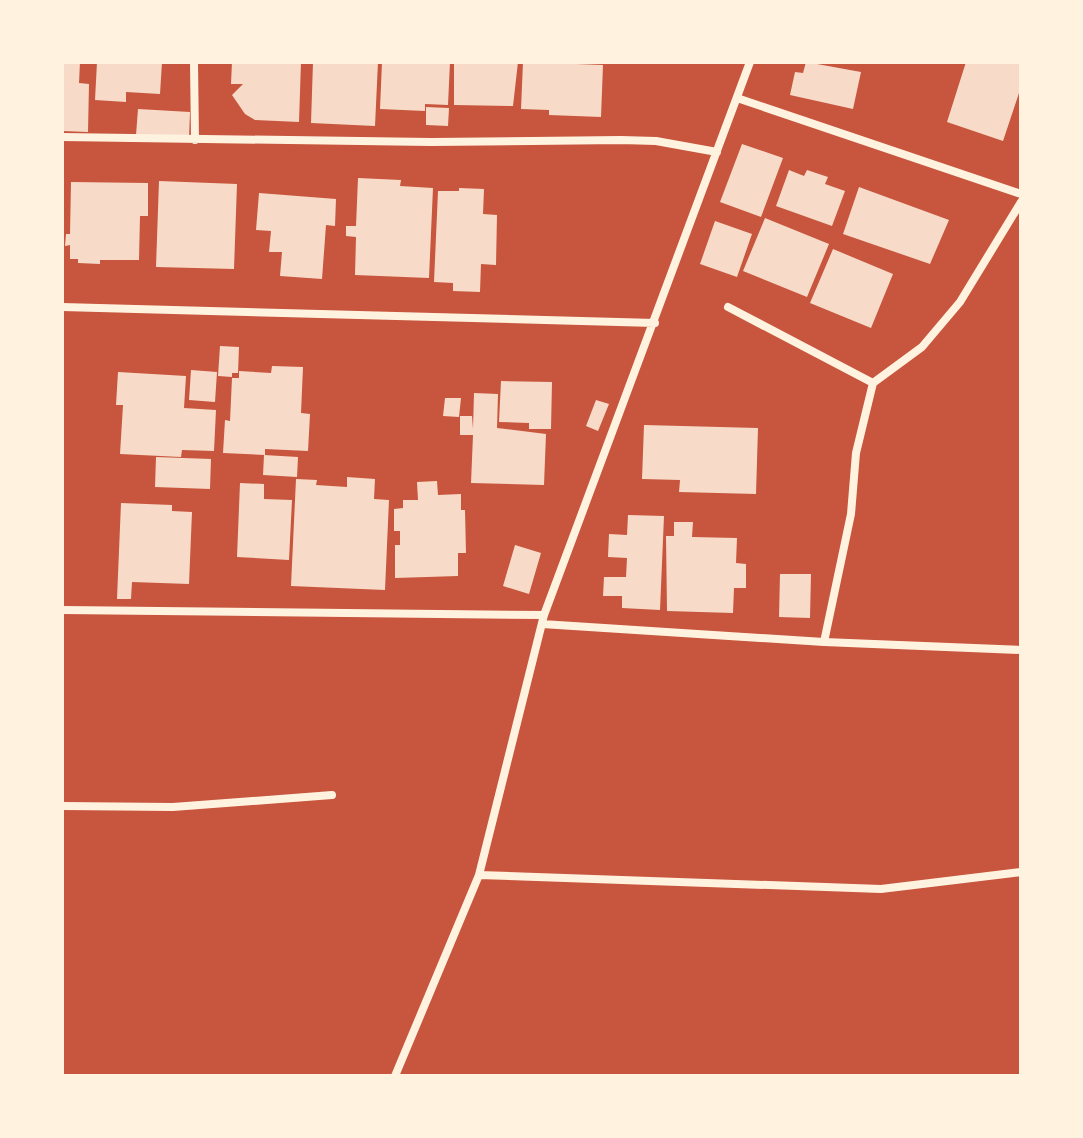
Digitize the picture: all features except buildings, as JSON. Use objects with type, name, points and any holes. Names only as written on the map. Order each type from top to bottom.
[{"type":"street","points":[[194,62],[195,140]]},
{"type":"street","points":[[395,1076],[479,875],[543,620],[750,62]]},
{"type":"street","points":[[737,98],[1021,194]]},
{"type":"street","points":[[62,137],[621,140],[656,141],[717,152]]},
{"type":"street","points":[[824,642],[851,514],[863,416],[873,383],[922,347],[960,302],[1021,202]]},
{"type":"street","points":[[62,307],[655,323]]},
{"type":"street","points":[[728,307],[873,383]]},
{"type":"street","points":[[62,610],[543,620],[824,642],[1021,650]]},
{"type":"street","points":[[62,806],[173,807],[332,795]]},
{"type":"street","points":[[479,875],[881,889],[1021,872]]}]
